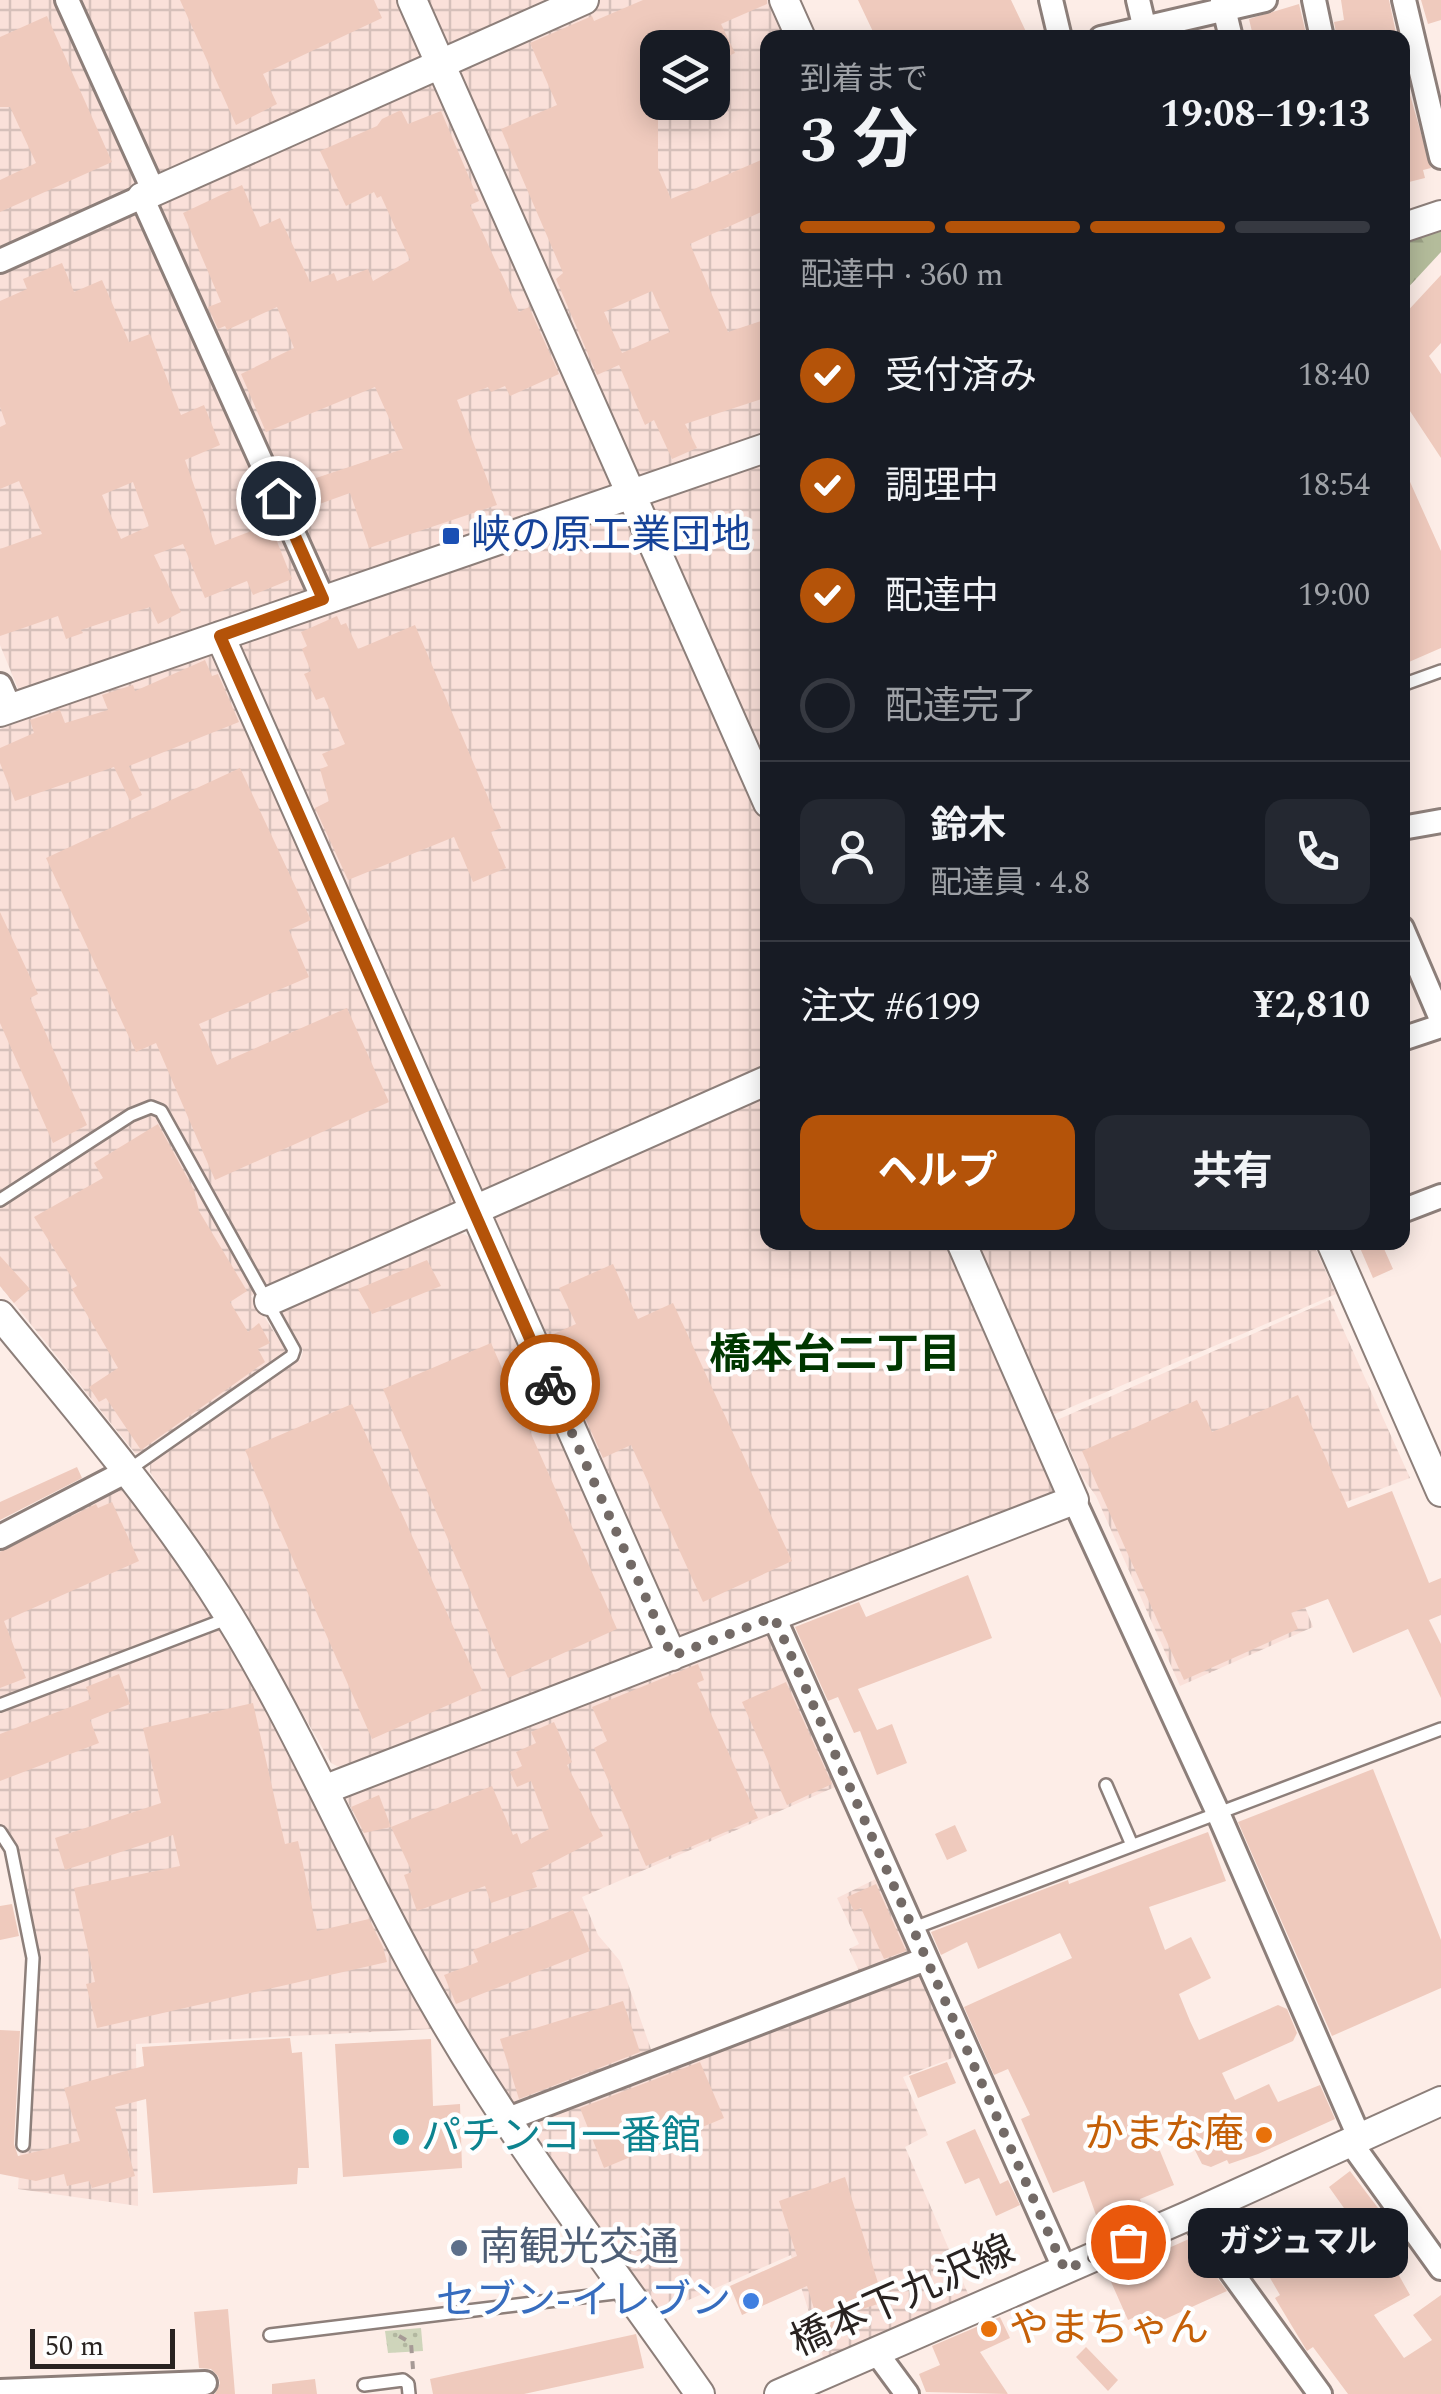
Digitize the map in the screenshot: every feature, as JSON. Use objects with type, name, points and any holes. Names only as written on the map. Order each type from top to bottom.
[{"type":"street","points":[[67,0],[323,599]]},
{"type":"street","points":[[412,0],[760,784]]},
{"type":"street","points":[[0,261],[584,0]]},
{"type":"street","points":[[784,0],[797,30]]},
{"type":"street","points":[[1051,0],[1058,30]]},
{"type":"street","points":[[1138,0],[1146,30]]},
{"type":"street","points":[[1152,30],[1223,5],[1265,0]]},
{"type":"street","points":[[1314,0],[1320,30]]},
{"type":"street","points":[[1404,0],[1441,158]]},
{"type":"street","points":[[1223,5],[1229,30]]},
{"type":"street","points":[[1410,226],[1441,216]]},
{"type":"street","points":[[3,702],[220,636],[760,450]]},
{"type":"street","points":[[220,636],[672,1656]]},
{"type":"street","points":[[1410,826],[1441,820]]},
{"type":"street","points":[[1410,950],[1441,1022],[1410,1036]]},
{"type":"street","points":[[269,1302],[760,1084]]},
{"type":"street","points":[[1410,1208],[1441,1196]]},
{"type":"street","points":[[965,1250],[1218,1813],[1355,2141],[1441,2268]]},
{"type":"street","points":[[1335,1250],[1441,1492]]},
{"type":"street","points":[[0,1314],[127,1471],[229,1618],[326,1790],[425,1987],[508,2119],[700,2394]]},
{"type":"street","points":[[0,1537],[127,1471]]},
{"type":"street","points":[[326,1790],[1074,1500]]},
{"type":"street","points":[[774,1617],[1065,2270]]},
{"type":"street","points":[[508,2119],[926,1959]]},
{"type":"street","name":"橋本下九沢線","points":[[780,2394],[1441,2101]]},
{"type":"street","points":[[1190,2215],[1320,2394]]},
{"type":"street","points":[[876,2352],[907,2394]]},
{"type":"street","points":[[0,2391],[205,2383]]},
{"type":"lane","points":[[1410,682],[1441,671]]},
{"type":"lane","points":[[0,1200],[131,1115],[150,1107],[161,1112],[294,1350],[292,1356],[127,1471]]},
{"type":"lane","points":[[0,1705],[229,1618]]},
{"type":"lane","points":[[914,1928],[1441,1730]]},
{"type":"lane","points":[[1106,1785],[1132,1845]]},
{"type":"lane","points":[[0,1832],[11,1849],[33,1958],[23,2145]]},
{"type":"lane","points":[[270,2335],[629,2292]]},
{"type":"lane","points":[[364,2385],[403,2380],[408,2389]]},
{"type":"path","points":[[395,2322],[396,2332],[411,2343],[413,2380],[408,2389]]},
{"type":"shaded area","points":[[0,0],[770,0],[783,30],[760,30],[760,1250],[1316,1250],[1336,1294],[1029,1425],[1057,1492],[682,1637],[673,1634],[478,1192],[251,1296],[285,1349],[284,1357],[142,1454],[135,1453],[0,1286],[0,729],[30,718],[0,645]]},
{"type":"shaded area","points":[[459,1232],[472,1238],[655,1642],[648,1654],[341,1768],[331,1763],[245,1613],[150,1472],[150,1464],[301,1359],[303,1351],[282,1316],[283,1311]]},
{"type":"shaded area","points":[[1330,1300],[1410,1478],[1274,1529],[1313,1627],[1180,1686],[1096,1496],[1083,1478],[1057,1420]]},
{"type":"shaded area","points":[[127,1471],[256,1689],[431,2029],[136,2044],[138,2206],[18,2189],[33,1959],[11,1849],[0,1832],[0,1533]]},
{"type":"shaded area","points":[[773,1629],[842,1784],[582,1897],[598,1935],[620,1961],[653,2055],[866,1987],[849,1949],[859,1944],[837,1898],[882,1876],[960,2055],[903,2077],[928,2135],[905,2147],[969,2296],[824,2360],[791,2255],[659,2313],[463,2029],[416,1944],[344,1794]]},
{"type":"green space","points":[[1441,230],[1441,252],[1410,285],[1410,241]]},
{"type":"green space","points":[[421,2328],[423,2351],[388,2353],[385,2331]]},
{"type":"building","points":[[180,0],[374,0],[382,18],[263,74],[277,104],[236,125]]},
{"type":"building","points":[[643,0],[767,0],[767,4],[721,24],[724,30],[640,30],[640,120],[658,120],[658,168],[671,199],[760,160],[760,213],[690,244],[728,332],[760,321],[760,400],[685,424],[697,448],[672,459],[654,420],[645,425],[619,365],[597,375],[556,279],[563,273],[501,129],[557,105],[530,43],[592,16],[594,21]],"holes":[[[652,291],[670,332],[622,353],[604,312]]]},
{"type":"building","points":[[858,0],[1011,0],[1025,30],[872,30]]},
{"type":"building","points":[[1341,0],[1389,0],[1395,30],[1336,30],[1334,22],[1344,20]]},
{"type":"building","points":[[1421,0],[1441,0],[1441,20],[1428,24]]},
{"type":"building","points":[[1299,4],[1305,30],[1252,30],[1249,19]]},
{"type":"building","points":[[47,16],[112,162],[0,212],[0,180],[36,163],[10,107],[0,107],[0,37]]},
{"type":"building","points":[[1410,95],[1431,168],[1423,170],[1425,178],[1410,182]]},
{"type":"building","points":[[401,110],[408,124],[441,111],[479,201],[470,205],[519,312],[529,307],[559,374],[510,396],[505,386],[491,392],[488,387],[457,400],[497,505],[369,548],[350,493],[300,511],[289,487],[403,449],[375,387],[266,432],[241,374],[294,348],[277,307],[227,330],[225,326],[218,329],[208,307],[221,302],[183,213],[242,185],[260,227],[280,218],[310,282],[334,273],[337,281],[368,269],[373,281],[410,260],[381,196],[377,198],[374,192],[346,206],[320,151],[377,126],[382,119]]},
{"type":"building","points":[[62,263],[74,292],[102,280],[129,342],[150,334],[181,415],[204,405],[220,445],[185,460],[215,545],[270,524],[292,579],[253,595],[247,581],[205,598],[183,544],[154,555],[181,612],[158,624],[150,607],[81,630],[83,633],[66,639],[58,616],[0,636],[0,549],[42,534],[19,481],[0,489],[0,427],[6,424],[0,407],[0,301],[27,289],[23,279]],"holes":[[[133,482],[149,526],[121,539],[102,495]]]},
{"type":"building","points":[[1441,275],[1441,343],[1429,356],[1441,374],[1441,458],[1410,411],[1410,308]]},
{"type":"building","points":[[1410,482],[1441,551],[1441,648],[1410,662]]},
{"type":"building","points":[[337,616],[341,625],[346,623],[358,649],[415,625],[501,828],[491,832],[506,868],[473,882],[454,837],[348,880],[315,808],[329,801],[320,769],[328,766],[322,754],[345,744],[324,697],[316,700],[304,674],[311,671],[302,649],[307,646],[301,632]]},
{"type":"building","points":[[205,660],[212,676],[218,674],[239,722],[129,766],[142,795],[130,801],[114,767],[15,801],[0,763],[0,748],[34,733],[30,720],[60,710],[65,723],[108,710],[102,695],[133,685],[135,691]]},
{"type":"building","points":[[240,768],[311,920],[289,930],[309,977],[199,1024],[217,1065],[347,1008],[389,1102],[215,1180],[156,1043],[136,1052],[46,858]]},
{"type":"building","points":[[0,912],[38,994],[30,998],[87,1125],[53,1143],[0,1023]]},
{"type":"building","points":[[158,1124],[194,1190],[199,1211],[247,1291],[230,1302],[248,1332],[259,1323],[270,1343],[258,1349],[265,1362],[141,1450],[106,1398],[99,1402],[89,1387],[118,1368],[72,1289],[77,1286],[34,1217],[103,1178],[94,1163]]},
{"type":"building","points":[[1361,1250],[1385,1250],[1393,1269],[1373,1278]]},
{"type":"building","points":[[0,1256],[30,1289],[14,1303],[0,1286]]},
{"type":"building","points":[[427,1260],[441,1286],[372,1314],[358,1289]]},
{"type":"building","points":[[613,1264],[638,1319],[673,1303],[792,1561],[703,1602],[631,1445],[603,1458],[549,1336],[576,1324],[559,1288]]},
{"type":"building","points":[[491,1343],[617,1629],[508,1678],[383,1389]]},
{"type":"building","points":[[1298,1395],[1348,1508],[1392,1491],[1429,1583],[1441,1578],[1441,1615],[1429,1620],[1441,1644],[1441,1698],[1408,1629],[1353,1653],[1328,1599],[1291,1613],[1298,1629],[1184,1680],[1082,1451],[1197,1400],[1212,1432]]},
{"type":"building","points":[[352,1404],[482,1690],[372,1739],[245,1450]]},
{"type":"building","points":[[77,1467],[82,1478],[0,1520],[0,1502]]},
{"type":"building","points":[[112,1502],[139,1561],[4,1621],[26,1678],[0,1688],[0,1552],[96,1504],[98,1508]]},
{"type":"building","points":[[968,1575],[992,1638],[858,1689],[877,1730],[892,1724],[907,1763],[877,1775],[860,1731],[854,1733],[838,1697],[828,1701],[795,1627],[859,1602],[866,1617]]},
{"type":"building","points":[[698,1664],[704,1680],[697,1683],[758,1818],[646,1866],[594,1748],[607,1741],[592,1707]]},
{"type":"building","points":[[119,1674],[130,1704],[90,1720],[99,1743],[0,1781],[0,1734],[91,1699],[86,1687]]},
{"type":"building","points":[[786,1682],[832,1784],[787,1805],[742,1702]]},
{"type":"building","points":[[253,1703],[285,1844],[298,1841],[317,1931],[369,1919],[387,1962],[97,2028],[86,1984],[95,1982],[74,1888],[180,1866],[173,1835],[65,1870],[55,1838],[161,1803],[143,1728]]},
{"type":"building","points":[[554,1722],[572,1762],[567,1765],[603,1836],[532,1873],[537,1887],[491,1903],[485,1886],[417,1911],[404,1875],[412,1872],[391,1827],[492,1786],[513,1835],[517,1833],[521,1844],[549,1829],[531,1781],[517,1787],[510,1772],[522,1766],[516,1752],[536,1743],[531,1732]]},
{"type":"building","points":[[1373,1769],[1441,1940],[1441,1988],[1332,2036],[1238,1822]]},
{"type":"building","points":[[379,1795],[391,1827],[364,1833],[351,1807]]},
{"type":"building","points":[[955,1825],[967,1851],[947,1860],[935,1834]]},
{"type":"building","points":[[1208,1832],[1226,1881],[1149,1907],[1165,1950],[1191,1937],[1211,1978],[1179,1994],[1190,2021],[1199,2040],[1278,2005],[1287,2009],[1297,2033],[1293,2041],[1222,2073],[1235,2100],[1269,2084],[1278,2102],[1320,2085],[1335,2119],[1258,2154],[1211,2167],[1202,2164],[1178,2117],[1151,2129],[1174,2185],[1140,2199],[1141,2202],[1096,2215],[1084,2181],[1053,2193],[1021,2119],[1030,2115],[1008,2069],[994,2075],[964,2007],[1072,1958],[1060,1933],[978,1969],[967,1942],[941,1955],[931,1932]]},
{"type":"building","points":[[876,1884],[906,1951],[884,1959],[861,1908],[854,1911],[847,1897]]},
{"type":"building","points":[[12,1904],[19,1936],[0,1940],[0,1906]]},
{"type":"building","points":[[573,1910],[590,1951],[456,2004],[444,1975],[478,1962],[473,1950]]},
{"type":"building","points":[[623,2001],[640,2052],[519,2099],[500,2039]]},
{"type":"building","name":"パチンコ一番館","points":[[0,2030],[20,2031],[14,2144],[18,2156],[80,2141],[64,2088],[144,2066],[142,2047],[290,2038],[292,2053],[302,2052],[309,2168],[298,2168],[297,2184],[153,2193],[146,2099],[115,2107],[135,2176],[92,2188],[89,2181],[67,2186],[64,2174],[36,2181],[0,2174]]},
{"type":"building","name":"パチンコ一番館","points":[[431,2039],[433,2106],[460,2104],[462,2168],[343,2177],[335,2044]]},
{"type":"building","points":[[700,2062],[724,2118],[604,2168],[580,2108]]},
{"type":"building","points":[[947,2062],[956,2083],[918,2098],[909,2076]]},
{"type":"building","points":[[975,2129],[1000,2184],[1008,2180],[1020,2205],[996,2216],[979,2178],[965,2184],[946,2142]]},
{"type":"building","points":[[1350,2171],[1406,2245],[1388,2256],[1410,2295],[1374,2315],[1404,2358],[1432,2340],[1413,2315],[1441,2295],[1441,2394],[1348,2394],[1313,2347],[1307,2351],[1275,2298],[1280,2295],[1263,2266],[1269,2263],[1265,2257],[1282,2248],[1285,2252],[1314,2235],[1320,2245],[1356,2225],[1329,2187]]},
{"type":"building","points":[[845,2177],[884,2302],[841,2316],[848,2334],[820,2343],[815,2326],[819,2325],[807,2286],[742,2315],[730,2286],[797,2256],[779,2201]]},
{"type":"building","points":[[1189,2239],[1227,2291],[1141,2330],[1135,2317],[1128,2320],[1108,2275]]},
{"type":"building","points":[[228,2309],[235,2394],[215,2394],[220,2383],[218,2376],[211,2369],[199,2368],[194,2312]]},
{"type":"building","points":[[1000,2317],[1010,2338],[980,2352],[1008,2394],[926,2392],[919,2374],[940,2365],[932,2346]]},
{"type":"building","points":[[636,2334],[644,2368],[524,2394],[433,2394],[430,2379]]},
{"type":"building","points":[[1086,2347],[1118,2380],[1108,2391],[1076,2357]]},
{"type":"building","points":[[315,2379],[317,2394],[272,2394],[272,2384]]},
{"type":"way so far","points":[[550,1384],[672,1656],[774,1617],[1065,2270],[1128,2242]]},
{"type":"place","name":"峡の原工業団地","points":[[451,536]]},
{"type":"place","name":"かまな庵","points":[[1264,2135]]},
{"type":"place","name":"パチンコ一番館","points":[[401,2137]]},
{"type":"place","name":"ガジュマル","points":[[1128,2242]]},
{"type":"place","name":"南観光交通","points":[[459,2248]]},
{"type":"place","name":"セブン-イレブン","points":[[751,2301]]},
{"type":"place","name":"やまちゃん","points":[[989,2329]]},
{"type":"district","name":"橋本台二丁目","points":[[835,1355]]},
{"type":"route","points":[[278,498],[323,599],[220,636],[550,1384]]}]
